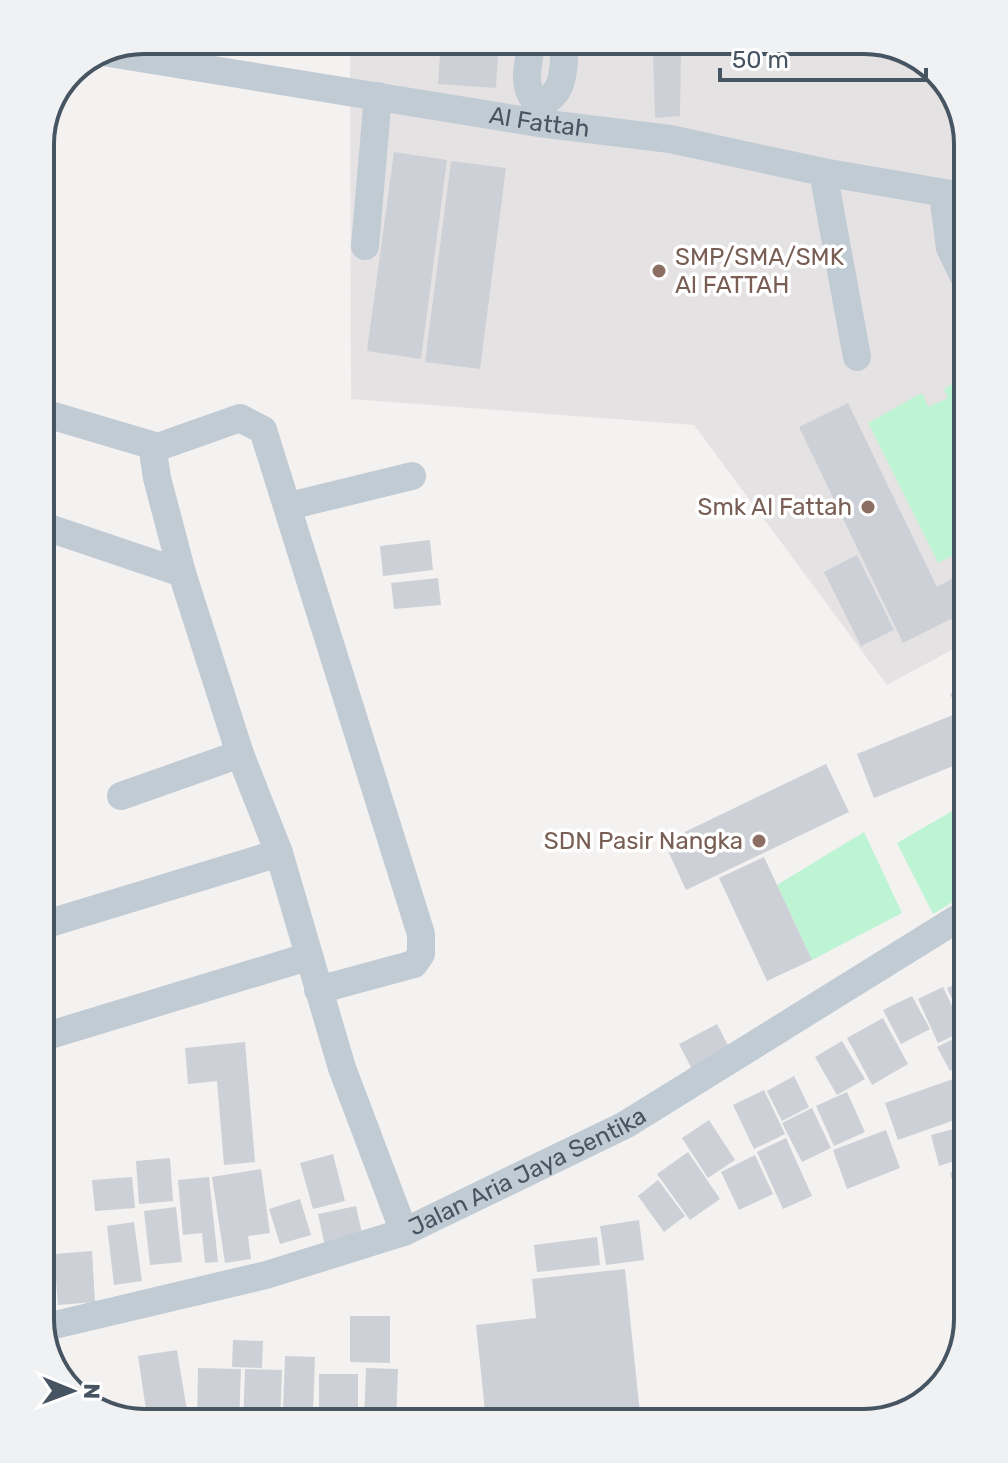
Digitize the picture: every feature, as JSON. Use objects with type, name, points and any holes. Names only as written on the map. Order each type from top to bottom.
[{"type":"street","points":[[530,54],[527,85],[539,113],[560,88],[564,54]]},
{"type":"street","name":"Al Fattah","points":[[127,56],[378,96],[539,113],[954,196]]},
{"type":"street","points":[[365,246],[378,96]]},
{"type":"street","points":[[823,172],[857,357]]},
{"type":"street","points":[[954,206],[950,248],[954,256]]},
{"type":"street","points":[[54,416],[158,447],[240,418],[263,430],[421,934],[421,954],[414,964],[318,990]]},
{"type":"street","points":[[158,447],[154,458],[157,478],[182,573],[240,754],[279,853],[307,957],[354,1102],[404,1232]]},
{"type":"street","points":[[289,506],[412,476]]},
{"type":"street","points":[[54,530],[182,573]]},
{"type":"street","points":[[121,796],[240,754]]},
{"type":"street","points":[[54,922],[279,853]]},
{"type":"street","name":"Jalan Aria Jaya Sentika","points":[[55,1325],[266,1275],[404,1232],[625,1125],[954,921]]},
{"type":"street","points":[[54,1034],[307,957]]},
{"type":"shaded area","name":"SMP/SMA/SMK Al FATTAH","points":[[350,54],[870,54],[893,59],[914,69],[928,80],[942,99],[951,121],[954,144],[954,649],[887,685],[694,425],[351,399]]},
{"type":"green space","points":[[954,383],[954,554],[938,563],[868,423],[922,393],[928,407],[948,398],[944,389]]},
{"type":"green space","points":[[954,810],[954,901],[933,914],[897,843]]},
{"type":"green space","points":[[864,832],[902,913],[812,960],[777,885]]},
{"type":"building","points":[[440,54],[498,54],[496,88],[438,84]]},
{"type":"building","points":[[653,54],[681,54],[680,116],[655,118]]},
{"type":"building","points":[[394,152],[447,160],[421,359],[367,351]]},
{"type":"building","points":[[451,161],[506,168],[480,369],[425,362]]},
{"type":"building","name":"Smk Al Fattah","points":[[848,403],[937,587],[954,578],[954,626],[951,619],[903,643],[799,427]]},
{"type":"building","points":[[430,540],[433,570],[383,576],[380,546]]},
{"type":"building","points":[[857,555],[894,630],[861,646],[824,572]]},
{"type":"building","points":[[438,578],[441,605],[394,609],[391,583]]},
{"type":"building","points":[[954,714],[954,766],[874,798],[857,754]]},
{"type":"building","points":[[826,764],[849,812],[686,890],[664,842]]},
{"type":"building","points":[[764,857],[812,960],[767,981],[719,878]]},
{"type":"building","points":[[954,985],[954,1003],[947,988]]},
{"type":"building","points":[[943,987],[954,1010],[954,1036],[938,1043],[918,999]]},
{"type":"building","points":[[912,996],[930,1029],[901,1044],[883,1010]]},
{"type":"building","points":[[883,1018],[908,1064],[872,1085],[847,1038]]},
{"type":"building","points":[[717,1024],[732,1053],[694,1073],[679,1044]]},
{"type":"building","points":[[954,1038],[954,1069],[950,1071],[937,1047]]},
{"type":"building","points":[[842,1041],[865,1079],[837,1095],[815,1057]]},
{"type":"building","points":[[245,1042],[255,1162],[224,1165],[217,1081],[188,1084],[185,1048]]},
{"type":"building","points":[[794,1076],[809,1107],[782,1121],[767,1091]]},
{"type":"building","points":[[953,1079],[954,1082],[954,1120],[898,1140],[885,1103]]},
{"type":"building","points":[[764,1090],[785,1134],[754,1149],[733,1105]]},
{"type":"building","points":[[847,1092],[865,1132],[834,1146],[816,1106]]},
{"type":"building","points":[[812,1108],[831,1148],[802,1162],[782,1123]]},
{"type":"building","points":[[709,1120],[735,1160],[708,1178],[682,1138]]},
{"type":"building","points":[[954,1129],[954,1161],[939,1166],[931,1135]]},
{"type":"building","points":[[886,1130],[900,1168],[847,1189],[833,1150]]},
{"type":"building","points":[[786,1138],[812,1196],[783,1209],[757,1152]]},
{"type":"building","points":[[688,1152],[720,1199],[690,1220],[657,1174]]},
{"type":"building","points":[[333,1154],[345,1201],[313,1209],[300,1163]]},
{"type":"building","points":[[755,1155],[773,1194],[739,1210],[721,1172]]},
{"type":"building","points":[[170,1158],[173,1201],[139,1204],[136,1161]]},
{"type":"building","points":[[261,1169],[270,1233],[248,1236],[251,1259],[225,1263],[212,1177]]},
{"type":"building","points":[[132,1177],[135,1208],[95,1211],[92,1180]]},
{"type":"building","points":[[209,1177],[218,1262],[205,1263],[202,1233],[183,1235],[178,1180]]},
{"type":"building","points":[[658,1180],[685,1216],[664,1232],[638,1196]]},
{"type":"building","points":[[300,1199],[311,1235],[280,1244],[269,1209]]},
{"type":"building","points":[[356,1206],[363,1238],[325,1246],[318,1214]]},
{"type":"building","points":[[176,1207],[182,1262],[150,1265],[144,1211]]},
{"type":"building","points":[[639,1220],[644,1260],[606,1265],[600,1226]]},
{"type":"building","points":[[134,1222],[142,1281],[114,1285],[107,1226]]},
{"type":"building","points":[[597,1237],[600,1265],[537,1272],[534,1245]]},
{"type":"building","points":[[92,1251],[95,1302],[58,1305],[54,1254]]},
{"type":"building","points":[[625,1269],[640,1409],[485,1409],[476,1325],[536,1318],[532,1279]]},
{"type":"building","points":[[350,1316],[390,1316],[390,1363],[350,1362]]},
{"type":"building","points":[[233,1340],[263,1341],[262,1368],[232,1367]]},
{"type":"building","points":[[177,1350],[187,1409],[146,1409],[138,1356]]},
{"type":"building","points":[[285,1356],[315,1357],[313,1409],[283,1409]]},
{"type":"building","points":[[198,1368],[241,1369],[240,1409],[197,1409]]},
{"type":"building","points":[[366,1368],[398,1369],[397,1409],[365,1409]]},
{"type":"building","points":[[245,1369],[282,1370],[281,1409],[244,1409]]},
{"type":"building","points":[[319,1374],[358,1374],[358,1409],[319,1409]]},
{"type":"place","name":"SMP/SMA/SMK Al FATTAH","points":[[659,271]]},
{"type":"place","name":"Smk Al Fattah","points":[[868,507]]},
{"type":"place","name":"SDN Pasir Nangka","points":[[759,841]]}]
